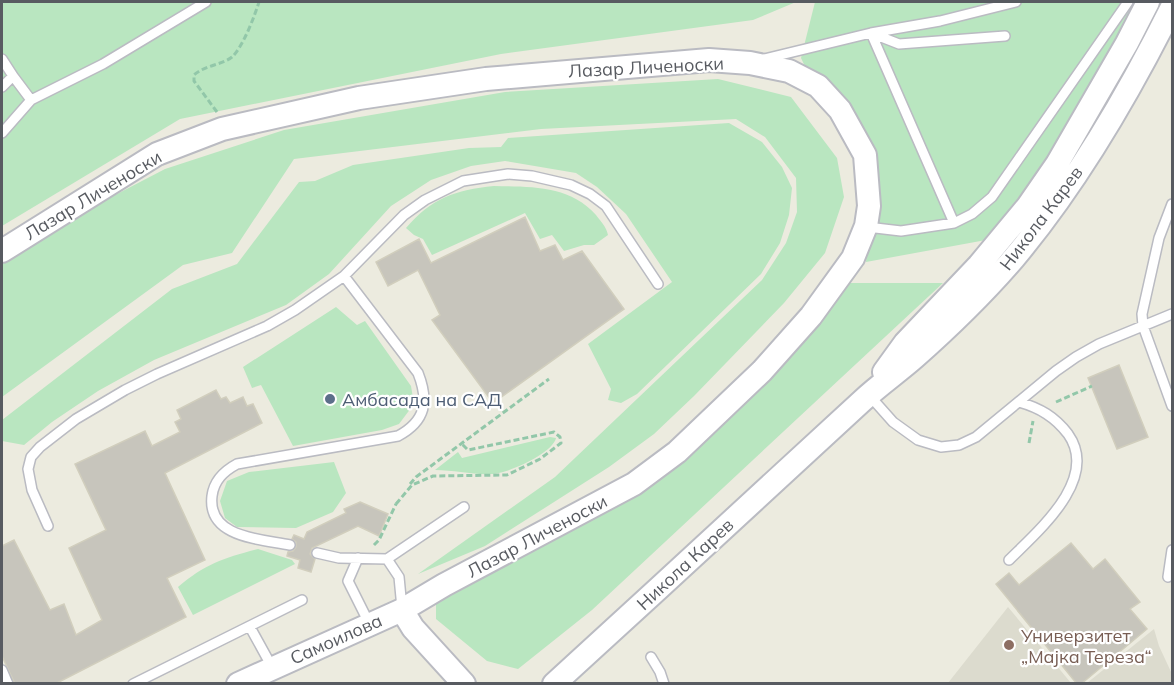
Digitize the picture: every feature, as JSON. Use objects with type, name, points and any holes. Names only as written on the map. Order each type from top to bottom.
[{"type":"street","name":"Никола Карев","points":[[869,395],[905,343],[979,265],[1034,197],[1057,164],[1149,2]]},
{"type":"street","name":"Никола Карев","points":[[554,684],[869,395],[938,336],[1014,257],[1066,189],[1092,149],[1147,57],[1173,8]]},
{"type":"street","name":"Лазар Личеноски","points":[[2,251],[157,154],[222,129],[359,98],[486,79],[709,60],[750,63],[789,71],[818,86],[840,110],[865,155],[869,206],[866,226],[853,258],[811,316],[762,371],[677,452],[634,484],[444,585],[402,610]]},
{"type":"street","name":"Самоилова","points":[[238,684],[402,610]]},
{"type":"street","points":[[402,610],[413,628],[464,684]]},
{"type":"lane","points":[[2,133],[31,100],[103,64],[206,2]]},
{"type":"lane","points":[[750,63],[871,33],[940,21],[1016,2]]},
{"type":"lane","points":[[866,226],[901,231],[954,223],[972,214],[992,197],[1128,2]]},
{"type":"lane","points":[[871,33],[954,223]]},
{"type":"lane","points":[[871,33],[899,44],[1005,36]]},
{"type":"lane","points":[[2,59],[31,100]]},
{"type":"lane","points":[[2,87],[13,76]]},
{"type":"lane","points":[[48,526],[32,490],[28,469],[31,457],[40,447],[100,404],[157,374],[267,326],[322,294],[344,276],[404,215],[425,200],[463,181],[508,174],[551,180],[590,194],[606,206],[658,284]]},
{"type":"lane","points":[[1173,204],[1159,238],[1144,295],[1142,314],[1143,326],[1168,382],[1173,406]]},
{"type":"lane","points":[[290,545],[239,534],[222,527],[215,519],[212,508],[213,488],[218,478],[237,464],[398,436],[415,424],[424,404],[423,385],[418,373],[344,276]]},
{"type":"lane","points":[[869,395],[893,422],[925,444],[941,447],[959,445],[976,437],[1076,357],[1099,344],[1173,314]]},
{"type":"lane","points":[[1009,560],[1064,500],[1076,476],[1077,465],[1075,447],[1058,422],[1042,410],[1019,402]]},
{"type":"lane","points":[[317,553],[339,558],[387,559],[464,507]]},
{"type":"lane","points":[[1168,577],[1173,549]]},
{"type":"lane","points":[[358,558],[348,581],[369,624]]},
{"type":"lane","points":[[387,559],[399,577],[402,610]]},
{"type":"lane","points":[[133,684],[302,600]]},
{"type":"lane","points":[[250,627],[272,668]]},
{"type":"lane","points":[[651,657],[664,684]]},
{"type":"lane","points":[[2,670],[8,684]]},
{"type":"path","points":[[223,119],[194,81],[194,75],[200,70],[232,57],[244,38],[260,2]]},
{"type":"path","points":[[358,558],[379,540],[396,504],[416,477],[549,379]]},
{"type":"path","points":[[1056,402],[1092,386]]},
{"type":"path","points":[[1029,443],[1033,421]]},
{"type":"path","points":[[396,504],[412,485],[434,476],[507,475],[540,459],[561,443],[560,437],[555,432],[468,450],[462,444]]},
{"type":"shaded area","name":"Универзитет „Мајка Тереза“","points":[[1008,607],[1071,683],[948,683]]},
{"type":"shaded area","name":"Универзитет „Мајка Тереза“","points":[[1154,629],[1172,674],[1172,683],[1087,683]]},
{"type":"green space","points":[[2,2],[796,2],[753,20],[501,54],[180,119],[2,226]]},
{"type":"green space","points":[[815,2],[1142,2],[1042,173],[986,240],[866,262],[875,161],[810,77],[801,58]]},
{"type":"green space","points":[[718,79],[791,97],[837,158],[844,197],[825,253],[784,303],[654,434],[609,467],[485,546],[418,574],[555,477],[762,280],[786,243],[797,212],[796,178],[765,137],[736,119],[541,129],[294,159],[232,253],[183,265],[2,397],[2,259],[44,232],[165,169],[284,130],[505,92]]},
{"type":"green space","points":[[729,123],[762,142],[782,167],[792,188],[789,215],[780,243],[761,274],[637,394],[621,403],[608,400],[611,389],[588,344],[672,282],[626,214],[597,187],[576,173],[505,161],[471,166],[431,180],[391,206],[329,274],[286,305],[154,360],[98,391],[52,422],[24,445],[2,441],[2,420],[172,289],[237,264],[299,182],[315,181],[353,165],[469,148],[501,147],[508,138]]},
{"type":"green space","points":[[494,186],[549,190],[574,198],[596,215],[608,235],[594,245],[584,245],[564,251],[552,235],[540,239],[525,213],[432,255],[423,239],[406,228],[425,209],[445,197],[467,190]]},
{"type":"green space","points":[[848,283],[943,283],[592,610],[518,669],[487,661],[436,619],[436,598],[647,486]]},
{"type":"green space","points":[[336,307],[357,325],[365,321],[411,386],[414,404],[399,424],[382,430],[293,446],[261,385],[252,388],[243,367]]},
{"type":"green space","points":[[550,437],[556,438],[547,450],[518,467],[499,473],[478,474],[435,470],[458,452],[462,458]]},
{"type":"green space","points":[[334,462],[346,493],[333,512],[296,528],[237,527],[225,518],[220,501],[227,481],[249,472]]},
{"type":"green space","points":[[258,549],[292,560],[295,564],[193,615],[178,587],[215,563]]},
{"type":"building","points":[[525,217],[540,251],[555,245],[563,260],[582,251],[624,309],[493,403],[432,320],[440,315],[418,270],[388,286],[376,262],[419,239],[431,263]]},
{"type":"building","points":[[1119,365],[1148,437],[1117,449],[1088,378]]},
{"type":"building","points":[[216,390],[221,399],[226,397],[230,403],[243,397],[247,406],[253,404],[262,423],[165,473],[205,560],[167,578],[186,617],[55,684],[15,684],[2,656],[2,546],[14,540],[50,610],[64,604],[76,635],[102,620],[69,548],[106,530],[75,464],[145,431],[152,446],[180,432],[175,422],[181,419],[177,410]]},
{"type":"building","points":[[360,502],[388,514],[379,536],[358,526],[312,548],[310,554],[315,559],[311,572],[298,568],[300,560],[287,556],[288,552],[293,551],[296,547],[296,542],[292,539],[294,535],[304,539],[307,532],[346,513],[344,509]]},
{"type":"building","points":[[1071,543],[1093,569],[1105,559],[1140,602],[1130,609],[1147,629],[1081,684],[1077,684],[996,584],[1009,573],[1019,585]]},
{"type":"place","name":"Амбасада на САД","points":[[330,399]]},
{"type":"place","name":"Универзитет „Мајка Тереза“","points":[[1009,645]]}]
